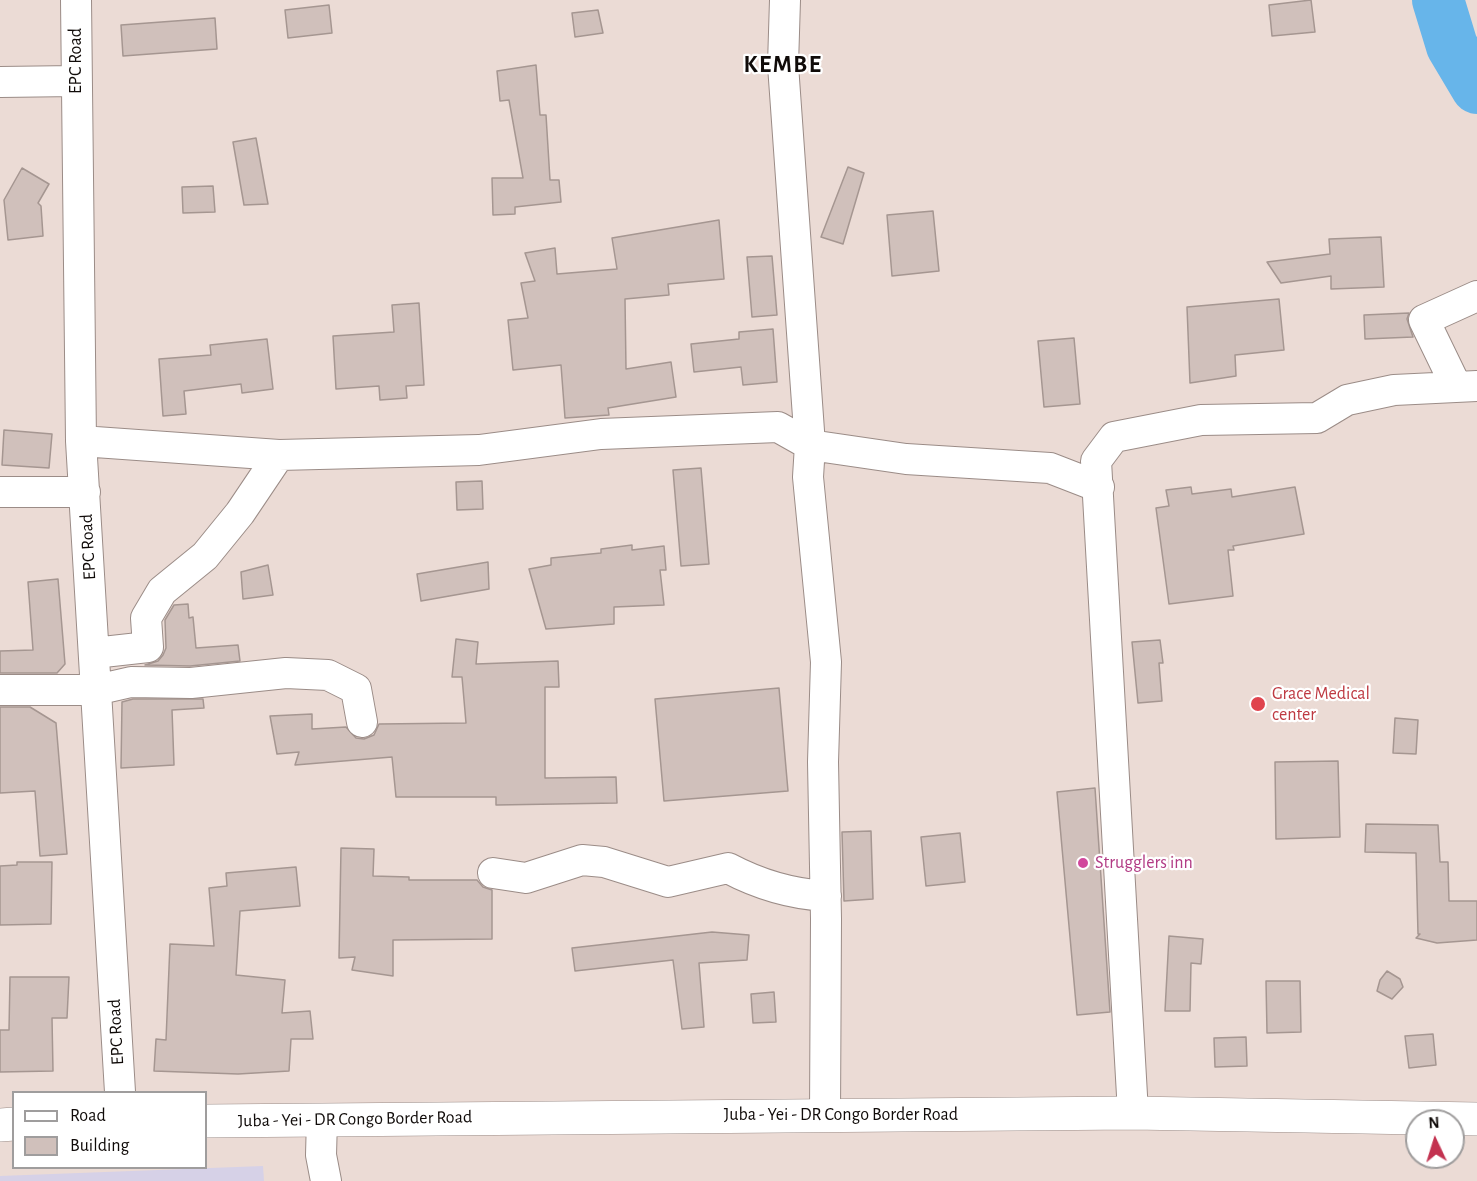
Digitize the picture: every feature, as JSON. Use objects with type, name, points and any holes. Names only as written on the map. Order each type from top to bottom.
[{"type":"main road","name":"Juba - Yei - DR Congo Border Road","points":[[207,1121],[1133,1113],[1477,1119]]},
{"type":"street","name":"EPC Road","points":[[76,0],[75,81],[81,441],[120,1091]]},
{"type":"street","points":[[785,0],[783,65],[810,445],[808,477],[826,662],[823,762],[826,896],[825,1114]]},
{"type":"street","points":[[0,82],[75,81]]},
{"type":"street","points":[[1133,1113],[1096,461],[1114,437],[1201,420],[1317,418],[1347,400],[1394,390],[1466,386],[1424,320],[1477,296]]},
{"type":"street","points":[[81,441],[279,455],[479,450],[601,434],[778,427],[810,445],[906,459],[1050,468],[1099,487]]},
{"type":"street","points":[[94,653],[148,646],[146,618],[162,591],[205,555],[240,513],[279,455]]},
{"type":"street","points":[[0,492],[85,492]]},
{"type":"street","points":[[0,690],[96,690],[131,682],[191,683],[286,673],[328,675],[356,689],[362,722]]},
{"type":"street","points":[[493,873],[526,878],[582,860],[604,862],[668,882],[728,868],[756,883],[799,895],[826,896]]},
{"type":"street","points":[[322,1119],[321,1155],[326,1181]]},
{"type":"shaded area","points":[[263,1166],[264,1181],[0,1181],[0,1176]]},
{"type":"building","points":[[1311,0],[1315,32],[1272,36],[1269,5]]},
{"type":"building","points":[[329,5],[332,33],[288,38],[285,10]]},
{"type":"building","points":[[598,10],[603,33],[575,37],[572,13]]},
{"type":"building","points":[[215,18],[217,49],[123,56],[121,25]]},
{"type":"building","points":[[536,65],[540,115],[546,115],[550,180],[559,180],[561,202],[515,207],[515,214],[493,215],[492,178],[523,178],[509,100],[500,101],[497,71]]},
{"type":"building","points":[[256,138],[268,204],[244,205],[233,142]]},
{"type":"building","points":[[848,167],[864,173],[843,244],[821,237]]},
{"type":"building","points":[[22,168],[49,184],[38,203],[41,206],[43,236],[8,240],[4,200]]},
{"type":"building","points":[[213,186],[215,212],[183,213],[182,187]]},
{"type":"building","points":[[933,211],[939,271],[892,276],[887,215]]},
{"type":"building","points":[[719,220],[724,279],[668,284],[669,295],[625,299],[626,369],[671,362],[676,397],[608,408],[609,415],[565,418],[561,365],[513,370],[508,320],[528,318],[521,283],[535,281],[525,253],[555,248],[557,274],[617,269],[612,238]]},
{"type":"building","points":[[1381,237],[1384,287],[1331,289],[1331,276],[1281,283],[1267,262],[1330,254],[1329,239]]},
{"type":"building","points":[[772,256],[777,315],[752,317],[747,257]]},
{"type":"building","points":[[1279,299],[1284,350],[1235,355],[1236,376],[1190,383],[1187,307]]},
{"type":"building","points":[[419,303],[424,385],[406,386],[407,398],[380,400],[379,386],[336,389],[333,336],[394,332],[392,305]]},
{"type":"building","points":[[1409,313],[1407,319],[1413,337],[1365,339],[1364,315]]},
{"type":"building","points":[[773,329],[777,382],[743,385],[741,367],[694,372],[691,344],[739,339],[739,332]]},
{"type":"building","points":[[1074,338],[1080,404],[1044,407],[1038,341]]},
{"type":"building","points":[[267,339],[273,389],[242,393],[241,384],[184,391],[186,414],[163,416],[159,359],[211,355],[210,345]]},
{"type":"building","points":[[4,430],[52,434],[49,468],[2,465]]},
{"type":"building","points":[[701,468],[709,564],[681,566],[673,470]]},
{"type":"building","points":[[482,481],[483,509],[457,510],[456,482]]},
{"type":"building","points":[[1191,487],[1192,494],[1231,489],[1232,497],[1295,487],[1304,534],[1233,546],[1234,550],[1228,550],[1233,596],[1169,604],[1156,508],[1169,506],[1166,490]]},
{"type":"building","points":[[632,545],[632,550],[664,546],[666,570],[660,570],[664,605],[614,607],[614,624],[546,629],[529,569],[551,565],[551,558],[601,553],[601,549]]},
{"type":"building","points":[[488,562],[489,589],[421,601],[417,574]]},
{"type":"building","points":[[268,565],[273,595],[243,599],[241,572]]},
{"type":"building","points":[[58,579],[65,664],[57,673],[0,673],[0,651],[33,650],[28,582]]},
{"type":"building","points":[[188,604],[189,618],[193,617],[196,648],[238,645],[240,661],[190,666],[145,665],[158,661],[163,655],[166,648],[165,620],[174,605]]},
{"type":"building","points":[[456,639],[478,642],[476,664],[558,661],[559,687],[545,687],[545,778],[616,777],[617,803],[496,805],[496,797],[396,797],[392,757],[295,765],[299,752],[277,754],[270,716],[312,714],[312,729],[346,727],[356,738],[364,739],[374,735],[379,724],[466,723],[462,677],[452,677]]},
{"type":"building","points":[[1160,640],[1163,663],[1159,663],[1162,701],[1138,703],[1132,642]]},
{"type":"building","points":[[779,688],[788,791],[664,801],[655,699]]},
{"type":"building","points":[[133,699],[203,699],[204,708],[172,710],[174,765],[121,768],[122,702]]},
{"type":"building","points":[[0,707],[30,707],[56,723],[67,854],[40,856],[35,791],[0,793]]},
{"type":"building","points":[[1395,718],[1418,720],[1416,754],[1393,753]]},
{"type":"building","points":[[1338,761],[1340,837],[1276,839],[1275,762]]},
{"type":"building","name":"Strugglers inn","points":[[1095,788],[1110,1012],[1077,1015],[1057,792]]},
{"type":"building","points":[[1366,824],[1438,825],[1440,862],[1448,862],[1449,901],[1477,901],[1477,940],[1437,943],[1416,938],[1420,934],[1418,934],[1416,853],[1365,852]]},
{"type":"building","points":[[871,831],[873,899],[844,901],[842,832]]},
{"type":"building","points":[[960,833],[965,882],[926,886],[921,837]]},
{"type":"building","points":[[341,848],[374,849],[373,876],[409,877],[409,880],[477,880],[483,887],[492,890],[492,939],[393,940],[393,976],[352,970],[355,957],[339,958]]},
{"type":"building","points":[[17,862],[52,862],[51,924],[0,925],[0,866],[17,865]]},
{"type":"building","points":[[296,867],[300,906],[240,911],[236,975],[285,980],[282,1013],[310,1011],[313,1039],[291,1039],[289,1071],[238,1074],[154,1071],[156,1039],[166,1040],[170,944],[214,946],[209,888],[227,886],[226,873]]},
{"type":"building","points":[[712,932],[749,935],[747,960],[699,963],[704,1027],[682,1029],[673,960],[575,971],[572,948]]},
{"type":"building","points":[[1169,936],[1203,939],[1201,964],[1191,963],[1190,1011],[1165,1011]]},
{"type":"building","points":[[1387,971],[1400,979],[1403,987],[1392,999],[1377,991],[1380,980]]},
{"type":"building","points":[[10,977],[69,977],[67,1018],[52,1018],[53,1071],[0,1072],[0,1030],[9,1030]]},
{"type":"building","points":[[1266,981],[1300,981],[1301,1032],[1267,1033]]},
{"type":"building","points":[[774,992],[776,1022],[753,1023],[751,994]]},
{"type":"building","points":[[1433,1034],[1436,1065],[1409,1068],[1405,1036]]},
{"type":"building","points":[[1246,1037],[1247,1066],[1215,1067],[1214,1038]]},
{"type":"waterway","points":[[1438,0],[1452,46],[1477,88]]},
{"type":"place","name":"Grace Medical center","points":[[1258,704]]},
{"type":"place","name":"Strugglers inn","points":[[1083,863]]},
{"type":"district","name":"KEMBE","points":[[783,65]]}]
